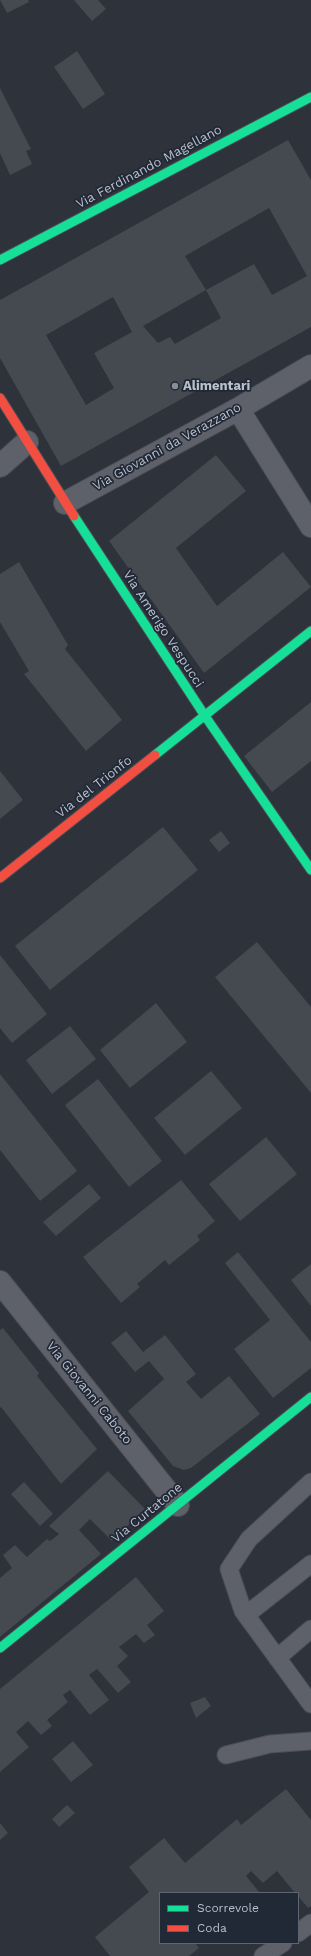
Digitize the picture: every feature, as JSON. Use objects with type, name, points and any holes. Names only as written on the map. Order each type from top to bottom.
[{"type":"street","name":"Via Ferdinando Magellano","points":[[0,260],[310,98]]},
{"type":"street","name":"Via Giovanni da Verazzano","points":[[65,503],[238,409],[311,366]]},
{"type":"street","name":"Via Amerigo Vespucci","points":[[0,398],[65,503],[205,716],[311,870]]},
{"type":"street","points":[[238,409],[311,526]]},
{"type":"street","points":[[0,466],[27,442]]},
{"type":"street","name":"Via del Trionfo","points":[[0,878],[311,631]]},
{"type":"street","name":"Via Giovanni Caboto","points":[[0,1282],[178,1505]]},
{"type":"street","name":"Via Curtatone","points":[[0,1648],[311,1398]]},
{"type":"lane","points":[[311,1482],[249,1539],[229,1569],[246,1615],[311,1704]]},
{"type":"lane","points":[[246,1615],[311,1564]]},
{"type":"lane","points":[[277,1658],[311,1629]]},
{"type":"lane","points":[[226,1755],[270,1744],[311,1741]]},
{"type":"lane","points":[[299,1932],[311,1923]]},
{"type":"lane","points":[[263,1956],[281,1944]]},
{"type":"building","points":[[0,0],[28,0],[29,2],[7,13]]},
{"type":"building","points":[[74,0],[98,0],[106,9],[92,21]]},
{"type":"building","points":[[77,51],[105,94],[83,109],[54,67]]},
{"type":"building","points":[[0,88],[31,149],[26,151],[32,164],[10,175],[0,153]]},
{"type":"building","points":[[288,140],[311,180],[311,327],[61,466],[0,358],[0,300]],"holes":[[[269,208],[307,276],[272,295],[254,264],[206,290],[185,256]],[[206,290],[221,318],[175,344],[170,337],[158,343],[143,326]],[[113,297],[132,332],[94,353],[114,388],[86,405],[46,335]]]},
{"type":"building","points":[[216,455],[246,491],[176,548],[217,606],[283,552],[311,587],[204,673],[109,541]]},
{"type":"building","points":[[19,562],[68,645],[65,649],[122,720],[86,751],[24,674],[29,671],[0,622],[0,574]]},
{"type":"building","points":[[311,702],[311,761],[272,792],[244,756]]},
{"type":"building","points":[[0,771],[23,800],[0,819]]},
{"type":"building","points":[[163,827],[198,870],[50,990],[15,946]]},
{"type":"building","points":[[221,831],[230,843],[219,852],[209,840]]},
{"type":"building","points":[[257,942],[311,1007],[311,1093],[215,977]]},
{"type":"building","points":[[0,955],[47,1014],[12,1043],[0,1028]]},
{"type":"building","points":[[156,1003],[187,1042],[130,1088],[100,1050]]},
{"type":"building","points":[[70,1026],[96,1059],[52,1094],[26,1060]]},
{"type":"building","points":[[211,1071],[242,1108],[185,1155],[154,1118]]},
{"type":"building","points":[[0,1074],[77,1171],[40,1201],[0,1150]]},
{"type":"building","points":[[98,1079],[162,1161],[129,1187],[65,1105]]},
{"type":"building","points":[[266,1137],[297,1174],[240,1221],[209,1184]]},
{"type":"building","points":[[181,1180],[215,1221],[197,1236],[200,1240],[169,1265],[165,1260],[137,1284],[140,1287],[121,1303],[83,1257]]},
{"type":"building","points":[[89,1184],[101,1198],[56,1236],[43,1222]]},
{"type":"building","points":[[238,1252],[311,1342],[311,1368],[273,1398],[234,1349],[270,1320],[225,1263]]},
{"type":"building","points":[[311,1264],[311,1306],[291,1280]]},
{"type":"building","points":[[3,1328],[39,1373],[37,1376],[97,1449],[61,1484],[1,1407],[0,1408],[0,1330]]},
{"type":"building","points":[[126,1331],[143,1352],[165,1335],[196,1374],[186,1382],[201,1399],[229,1376],[260,1414],[191,1468],[184,1470],[173,1466],[128,1411],[164,1379],[149,1361],[135,1372],[111,1343]]},
{"type":"building","points":[[108,1471],[145,1509],[112,1541],[90,1519],[79,1530],[101,1554],[0,1637],[0,1578],[12,1568],[3,1555],[15,1545],[27,1557],[47,1539],[50,1541],[59,1534],[49,1526]]},
{"type":"building","points":[[24,1482],[53,1514],[40,1526],[11,1494]]},
{"type":"building","points":[[136,1577],[164,1611],[147,1625],[155,1635],[144,1643],[136,1634],[119,1647],[128,1656],[117,1666],[131,1682],[118,1693],[97,1669],[89,1675],[109,1700],[90,1715],[70,1690],[63,1695],[68,1702],[47,1720],[52,1726],[41,1735],[28,1721],[16,1732],[29,1747],[0,1772],[0,1689]]},
{"type":"building","points":[[205,1697],[211,1706],[196,1718],[190,1703]]},
{"type":"building","points":[[73,1741],[93,1765],[71,1782],[52,1759]]},
{"type":"building","points":[[286,1789],[311,1820],[311,1906],[308,1908],[299,1897],[299,1892],[294,1892],[277,1871],[263,1883],[251,1871],[246,1876],[259,1892],[159,1892],[159,1944],[196,1944],[199,1948],[189,1956],[110,1956],[95,1937],[149,1892],[129,1867],[164,1838],[185,1863],[237,1819],[241,1825]]},
{"type":"building","points":[[67,1805],[75,1813],[59,1827],[52,1819]]},
{"type":"building","points":[[0,1823],[8,1833],[0,1840]]},
{"type":"traffic: fast","points":[[0,260],[311,97]]},
{"type":"traffic: fast","points":[[74,516],[205,716],[311,870]]},
{"type":"traffic: fast","points":[[155,755],[311,631]]},
{"type":"traffic: fast","points":[[0,1648],[311,1397]]},
{"type":"traffic: jam","points":[[0,398],[74,516]]},
{"type":"traffic: jam","points":[[0,878],[155,755]]},
{"type":"place","name":"Alimentari","points":[[175,386]]}]
